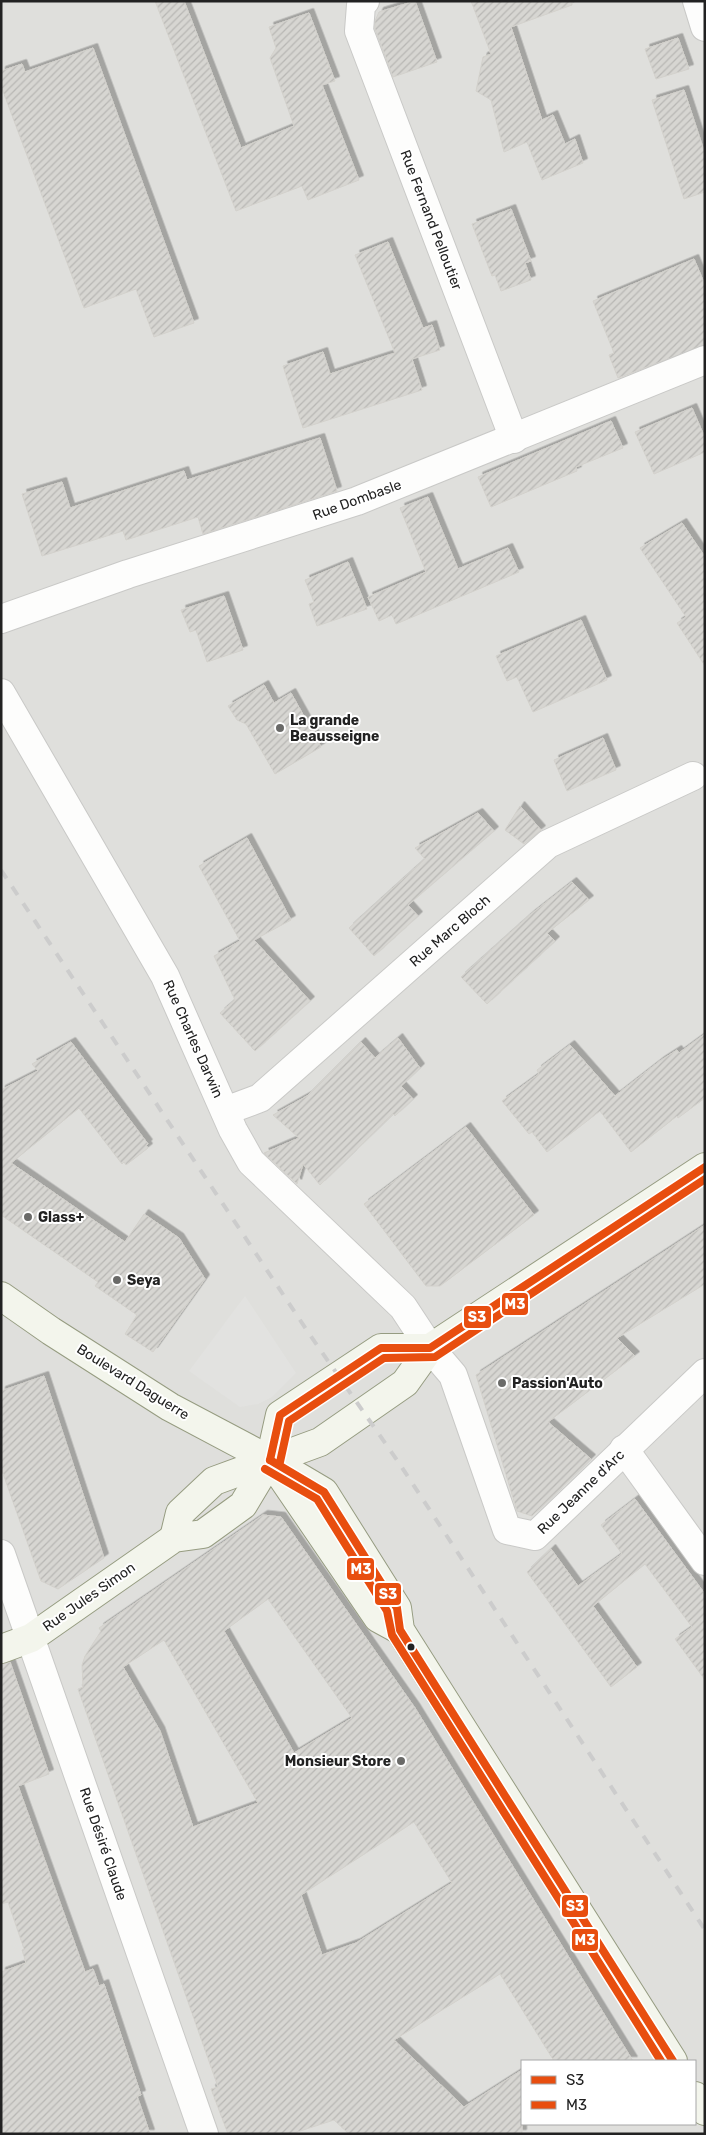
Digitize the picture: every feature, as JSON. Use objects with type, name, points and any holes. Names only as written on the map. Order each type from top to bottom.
[{"type":"street","name":"Rue Fernand Pelloutier","points":[[365,1],[361,5],[359,31],[514,439]]},
{"type":"street","points":[[697,1],[705,27]]},
{"type":"street","name":"Rue Dombasle","points":[[1,619],[128,574],[357,502],[705,360]]},
{"type":"street","name":"Rue Charles Darwin","points":[[1,693],[165,976],[233,1130],[251,1162],[403,1307],[430,1348]]},
{"type":"street","name":"Rue Marc Bloch","points":[[225,1111],[260,1098],[548,844],[692,776]]},
{"type":"street","points":[[174,1538],[180,1513],[214,1482],[320,1442],[405,1383],[430,1348],[705,1167]]},
{"type":"street","name":"Boulevard Daguerre","points":[[1,1296],[51,1331],[170,1407],[270,1460],[324,1492],[397,1608],[400,1630],[672,2060]]},
{"type":"street","name":"Rue Jules Simon","points":[[1,1649],[31,1638],[174,1538],[203,1534],[243,1504],[270,1460],[280,1415],[381,1348],[430,1348]]},
{"type":"street","name":"Rue Jeanne d'Arc","points":[[430,1348],[453,1375],[507,1530],[535,1536],[705,1373]]},
{"type":"street","points":[[624,1449],[705,1561]]},
{"type":"street","name":"Rue Désiré Claude","points":[[1,1554],[204,2134]]},
{"type":"street","points":[[696,2098],[705,2111]]},
{"type":"shaded area","points":[[1,1],[705,1],[705,2134],[1,2134]]},
{"type":"shaded area","points":[[245,1296],[296,1373],[272,1397],[258,1404],[240,1407],[189,1371]]},
{"type":"building","points":[[155,1],[184,1],[241,148],[294,126],[270,58],[276,48],[269,27],[309,13],[335,81],[322,85],[359,180],[308,200],[302,186],[236,211]]},
{"type":"building","points":[[415,1],[437,62],[393,77],[375,29],[375,21],[379,12]]},
{"type":"building","points":[[471,1],[572,1],[572,5],[511,27],[542,120],[553,115],[565,144],[575,139],[583,163],[542,180],[527,142],[504,152],[491,100],[476,91],[483,57],[491,54]]},
{"type":"building","points":[[678,38],[689,69],[656,79],[645,49]]},
{"type":"building","points":[[93,48],[194,323],[154,337],[136,289],[84,308],[1,86],[1,71],[22,64],[25,72]]},
{"type":"building","points":[[684,90],[705,154],[705,192],[684,199],[652,100]]},
{"type":"building","points":[[511,209],[531,261],[525,263],[531,280],[501,291],[495,275],[492,276],[472,224]]},
{"type":"building","points":[[388,242],[423,328],[432,325],[440,350],[412,359],[422,390],[303,428],[283,366],[323,352],[330,374],[395,353],[355,255]]},
{"type":"building","points":[[694,259],[705,285],[705,345],[618,378],[609,355],[614,353],[593,301]]},
{"type":"building","points":[[692,408],[705,438],[705,452],[654,474],[635,432]]},
{"type":"building","points":[[611,421],[623,448],[576,467],[577,471],[491,507],[478,477]]},
{"type":"building","points":[[320,438],[337,491],[203,534],[198,517],[126,540],[123,531],[42,556],[22,494],[62,482],[70,508],[184,471],[187,480]]},
{"type":"building","points":[[428,497],[458,569],[508,548],[519,572],[396,624],[392,615],[379,621],[368,597],[426,572],[400,508]]},
{"type":"building","points":[[682,523],[705,557],[705,666],[677,623],[686,617],[640,548]]},
{"type":"building","points":[[348,562],[367,609],[317,626],[309,604],[314,602],[305,580]]},
{"type":"building","points":[[224,596],[243,650],[207,662],[196,630],[190,632],[181,610]]},
{"type":"building","points":[[581,620],[607,680],[533,712],[517,677],[507,681],[496,656]]},
{"type":"building","name":"La grande Beausseigne","points":[[264,685],[274,703],[291,693],[321,747],[275,774],[246,724],[237,720],[228,706]]},
{"type":"building","points":[[603,738],[616,770],[567,791],[554,760]]},
{"type":"building","points":[[520,806],[541,830],[524,844],[505,830]]},
{"type":"building","points":[[478,813],[494,831],[408,905],[418,916],[374,956],[349,928],[425,859],[415,848]]},
{"type":"building","points":[[247,838],[291,920],[254,940],[310,1001],[255,1051],[220,1013],[235,1000],[214,956],[240,941],[199,866]]},
{"type":"building","points":[[572,882],[589,900],[547,933],[555,941],[487,1004],[461,977],[530,915]]},
{"type":"building","points":[[705,1034],[705,1098],[678,1118],[677,1116],[631,1152],[600,1111],[547,1152],[532,1132],[529,1134],[502,1101],[539,1074],[537,1070],[570,1045],[615,1096],[660,1061],[677,1050],[679,1053]]},
{"type":"building","points":[[398,1038],[420,1068],[401,1086],[413,1099],[395,1116],[393,1114],[320,1185],[303,1164],[297,1184],[264,1153],[299,1138],[273,1115],[307,1096],[361,1042],[375,1058]]},
{"type":"building","points":[[71,1042],[148,1144],[146,1145],[148,1148],[126,1165],[124,1162],[122,1164],[79,1108],[11,1163],[125,1242],[144,1214],[179,1238],[205,1279],[153,1352],[125,1334],[137,1315],[95,1286],[98,1282],[1,1215],[1,1090],[38,1071],[32,1064]]},
{"type":"building","points":[[466,1127],[534,1215],[440,1286],[426,1286],[364,1204]]},
{"type":"building","points":[[705,1225],[705,1284],[617,1338],[635,1356],[548,1422],[591,1459],[532,1516],[517,1511],[476,1375]]},
{"type":"building","points":[[44,1376],[104,1558],[58,1589],[41,1581],[1,1468],[1,1391]]},
{"type":"building","points":[[635,1499],[705,1594],[705,1680],[675,1639],[692,1627],[645,1564],[593,1606],[637,1667],[611,1687],[527,1572],[551,1549],[578,1586],[622,1554],[601,1525]]},
{"type":"building","points":[[263,1515],[281,1517],[415,1708],[632,2060],[553,2060],[500,1974],[394,2040],[464,2107],[521,2071],[522,2134],[349,2134],[334,2120],[291,2134],[228,2134],[211,2089],[218,2087],[78,1689],[83,1687],[82,1665],[85,1656],[101,1631],[99,1628]],"holes":[[[268,1599],[352,1718],[294,1753],[224,1631]],[[164,1640],[258,1803],[193,1827],[160,1731],[123,1667]],[[414,1822],[452,1883],[356,1943],[322,1955],[301,1895]]]},
{"type":"building","points":[[10,1662],[49,1774],[18,1786],[85,1972],[93,1969],[99,1986],[104,1984],[141,2095],[137,2096],[150,2134],[1,2134],[1,1972],[26,1963],[22,1950],[24,1949],[8,1902],[1,1904],[1,1664]]},
{"type":"railway","points":[[1,870],[310,1335],[399,1463],[705,1930]]},
{"type":"transit line","name":"S3","points":[[270,1460],[280,1415],[381,1348],[430,1348],[705,1167]]},
{"type":"transit line","name":"M3","points":[[280,1462],[289,1421],[384,1358],[435,1357],[705,1179]]},
{"type":"transit line","name":"S3","points":[[270,1460],[324,1492],[397,1608],[400,1630],[672,2060]]},
{"type":"transit line","name":"M3","points":[[265,1469],[317,1499],[387,1611],[392,1635],[660,2060]]},
{"type":"place","name":"La grande Beausseigne","points":[[280,728]]},
{"type":"place","name":"Glass+","points":[[28,1217]]},
{"type":"place","name":"Seya","points":[[117,1280]]},
{"type":"place","name":"Passion'Auto","points":[[502,1383]]},
{"type":"place","name":"Monsieur Store","points":[[401,1761]]}]
